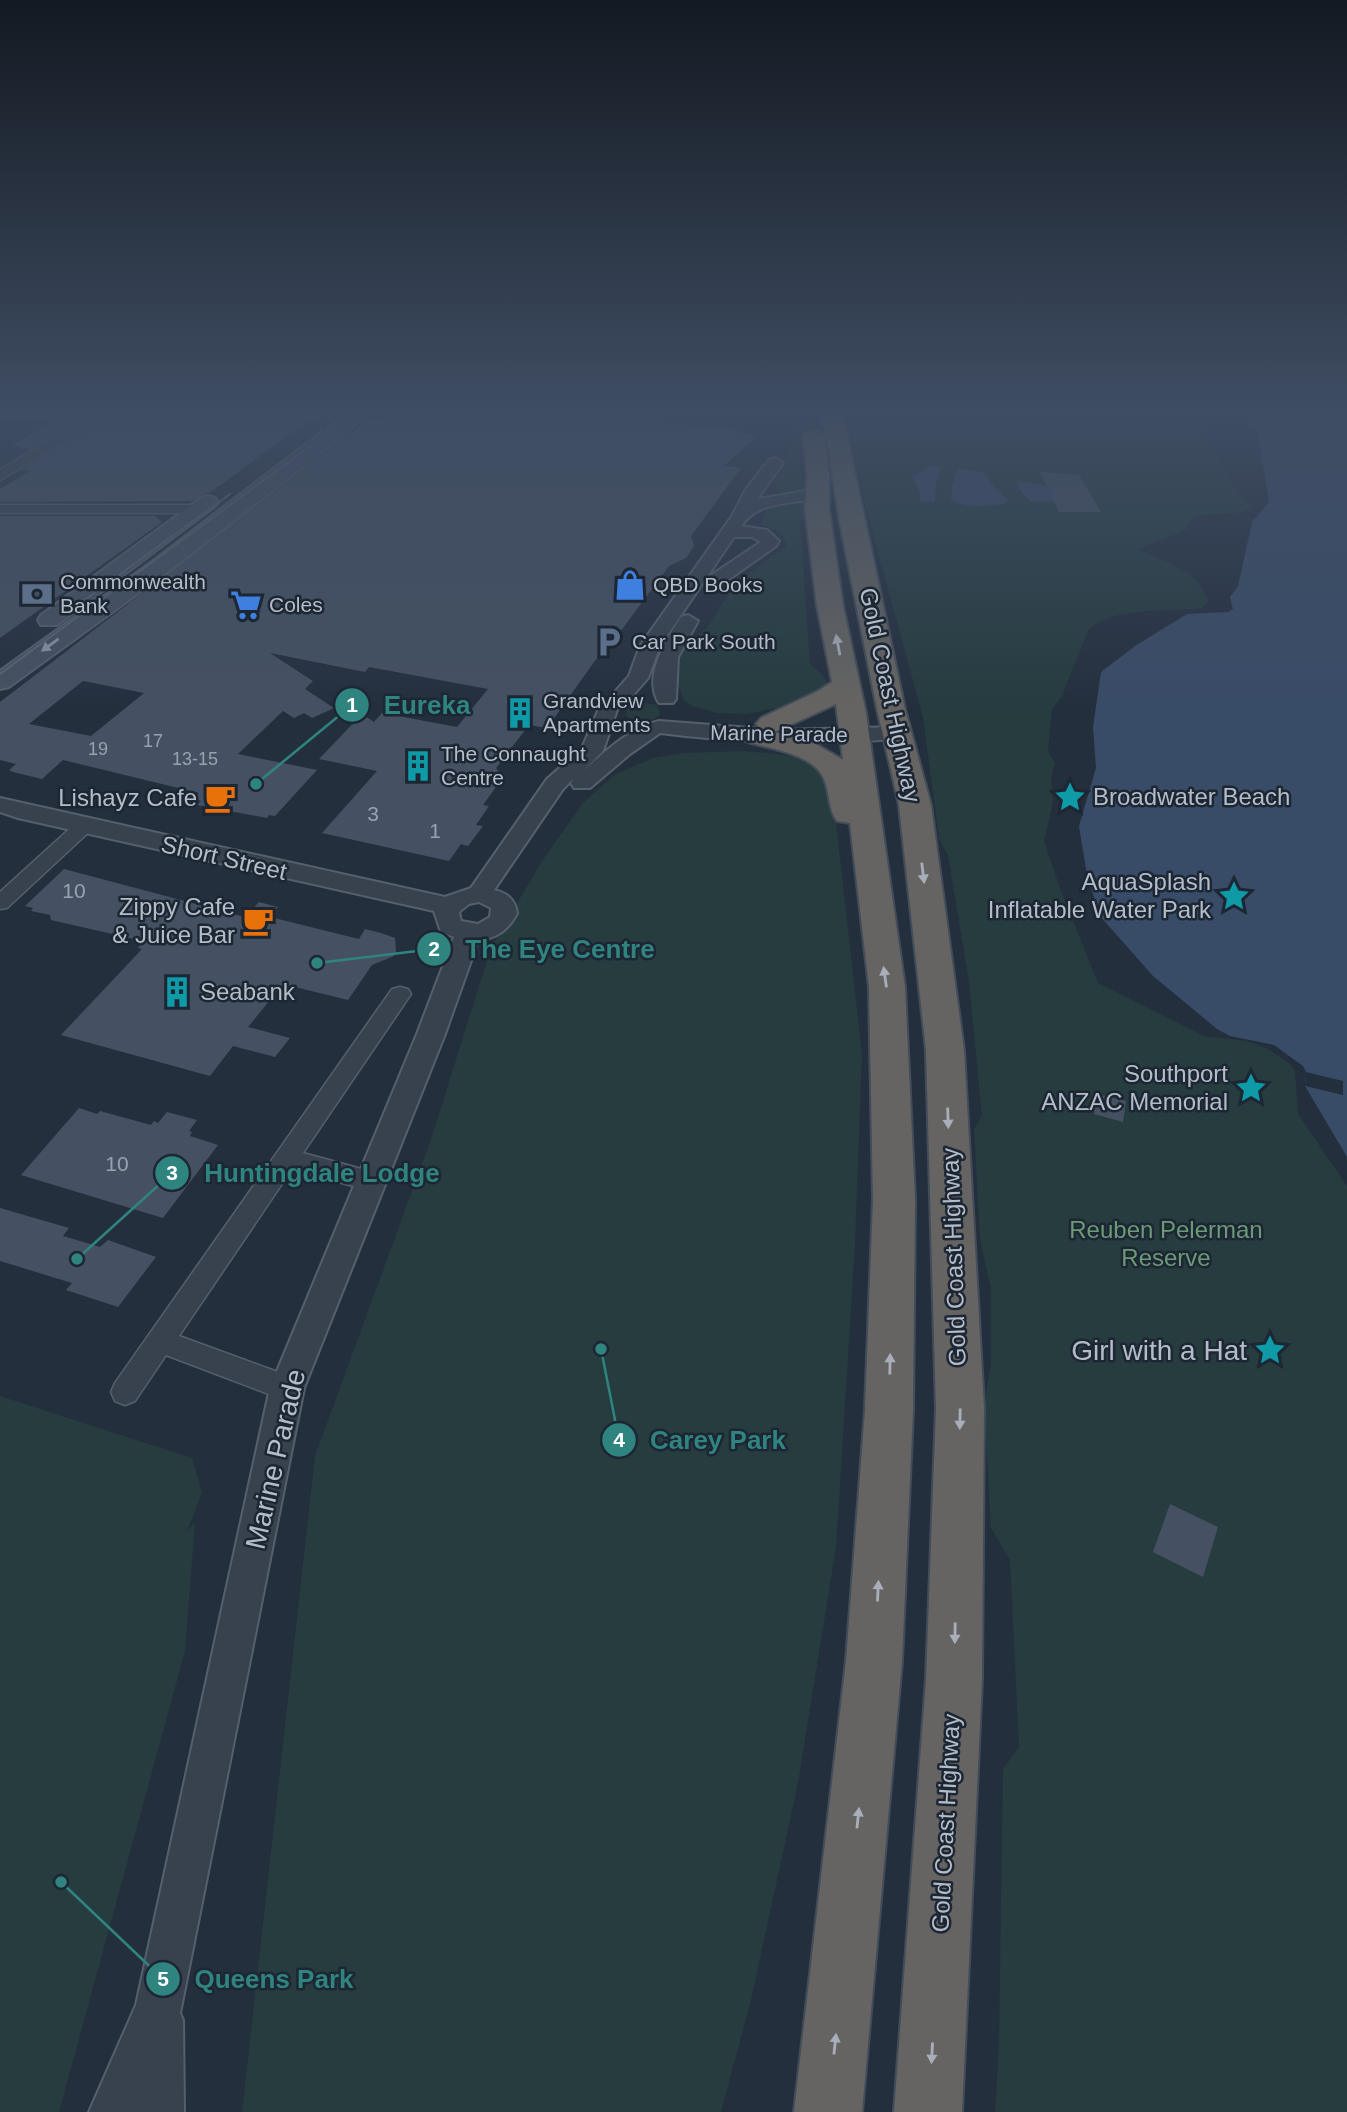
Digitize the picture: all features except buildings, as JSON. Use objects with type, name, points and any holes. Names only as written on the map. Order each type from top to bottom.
[{"type":"highway","name":"Gold Coast Highway","points":[[818,511],[830,606],[854,730],[887,987],[894,1200],[889,1410],[874,1661],[828,2112]]},
{"type":"highway","name":"Gold Coast Highway","points":[[850,511],[915,805],[946,1050],[960,1408],[954,1681],[928,2112]]},
{"type":"highway","points":[[752,732],[785,714],[826,700],[846,684]]},
{"type":"highway","points":[[752,732],[819,757],[839,775],[861,886],[875,905]]},
{"type":"main road","points":[[30,634],[196,511]]},
{"type":"main road","points":[[0,682],[234,511]]},
{"type":"street","points":[[488,897],[555,784],[592,751],[615,702],[638,678],[650,646],[727,533],[745,522],[748,511]]},
{"type":"street","points":[[488,897],[571,793],[598,769],[655,728],[673,720],[664,665],[716,580],[749,511]]},
{"type":"street","name":"Marine Parade","points":[[752,732],[735,723],[638,694],[615,702],[610,717],[621,726],[655,728],[752,732],[897,729]]},
{"type":"street","points":[[598,769],[647,750],[752,732]]},
{"type":"street","name":"Short Street","points":[[0,805],[449,906]]},
{"type":"street","points":[[0,903],[84,826]]},
{"type":"street","points":[[488,897],[506,909],[504,919],[495,928],[486,932],[468,933],[450,926],[446,912],[449,906],[458,899],[488,897]]},
{"type":"street","name":"Marine Parade","points":[[114,2112],[159,2007],[287,1388],[468,933]]},
{"type":"street","points":[[125,1392],[400,993]]},
{"type":"street","points":[[286,1158],[371,1181]]},
{"type":"street","points":[[160,1341],[287,1388]]},
{"type":"street","name":"Marine Parade","points":[[159,2007],[159,2112]]},
{"type":"green space","points":[[765,511],[809,511],[800,523],[810,664],[824,676],[828,688],[799,704],[747,714],[717,713],[692,706],[684,700],[673,672],[678,654],[706,628],[737,582],[786,546],[781,534],[761,525]]},
{"type":"green space","name":"Reuben Pelerman Reserve","points":[[867,511],[1243,511],[1199,516],[1189,523],[1186,530],[1139,549],[1189,573],[1203,590],[1208,602],[1201,608],[1128,613],[1101,621],[1089,629],[1061,698],[1052,709],[1048,751],[1055,763],[1051,780],[1053,802],[1044,841],[1098,983],[1204,1036],[1247,1041],[1268,1049],[1290,1064],[1295,1071],[1298,1114],[1347,1186],[1347,2112],[995,2112],[999,2044],[1003,1769],[1019,1747],[1010,1560],[991,1528],[984,1406],[991,1363],[991,1290],[980,1239],[974,1129],[982,1116],[969,982],[948,855],[939,839],[923,717]]},
{"type":"green space","points":[[641,702],[657,705],[660,715],[643,721],[626,716],[627,707]]},
{"type":"green space","points":[[743,751],[782,755],[804,761],[814,766],[832,786],[862,1054],[855,1243],[836,1547],[798,1783],[751,2000],[721,2112],[242,2112],[315,1456],[431,1139],[491,948],[540,864],[583,803],[614,775],[653,758],[684,753]]},
{"type":"green space","points":[[0,1396],[192,1458],[202,1493],[186,1533],[195,1522],[185,1651],[59,2112],[0,2112]]},
{"type":"water","points":[[1262,511],[1347,511],[1347,1157],[1305,1086],[1306,1072],[1303,1066],[1274,1045],[1230,1036],[1217,1029],[1153,976],[1099,915],[1086,869],[1079,826],[1096,768],[1093,727],[1101,672],[1135,646],[1187,614],[1228,612],[1233,609],[1230,597],[1238,586],[1252,522]]},
{"type":"pier","points":[[1306,1072],[1343,1081],[1343,1095],[1305,1086]]},
{"type":"tram line","points":[[63,616],[207,511]]},
{"type":"tram line","points":[[0,674],[222,511]]},
{"type":"place","name":"QBD Books","points":[[630,585]]},
{"type":"place","name":"Commonwealth Bank","points":[[37,594]]},
{"type":"place","name":"Coles","points":[[246,605]]},
{"type":"place","name":"Car Park South","points":[[609,642]]},
{"type":"place","name":"Grandview Apartments","points":[[520,713]]},
{"type":"place","name":"The Connaught Centre","points":[[418,766]]},
{"type":"place","name":"Eureka","points":[[256,784]]},
{"type":"place","name":"Broadwater Beach","points":[[1070,797]]},
{"type":"place","name":"Lishayz Cafe","points":[[220,798]]},
{"type":"place","name":"AquaSplash Inflatable Water Park","points":[[1234,896]]},
{"type":"place","name":"Zippy Cafe & Juice Bar","points":[[258,921]]},
{"type":"place","name":"The Eye Centre","points":[[317,963]]},
{"type":"place","name":"Seabank","points":[[177,992]]},
{"type":"place","name":"Southport ANZAC Memorial","points":[[1251,1088]]},
{"type":"place","name":"Huntingdale Lodge","points":[[77,1259]]},
{"type":"place","name":"Carey Park","points":[[601,1349]]},
{"type":"place","name":"Girl with a Hat","points":[[1270,1350]]},
{"type":"place","name":"Queens Park","points":[[61,1882]]}]
